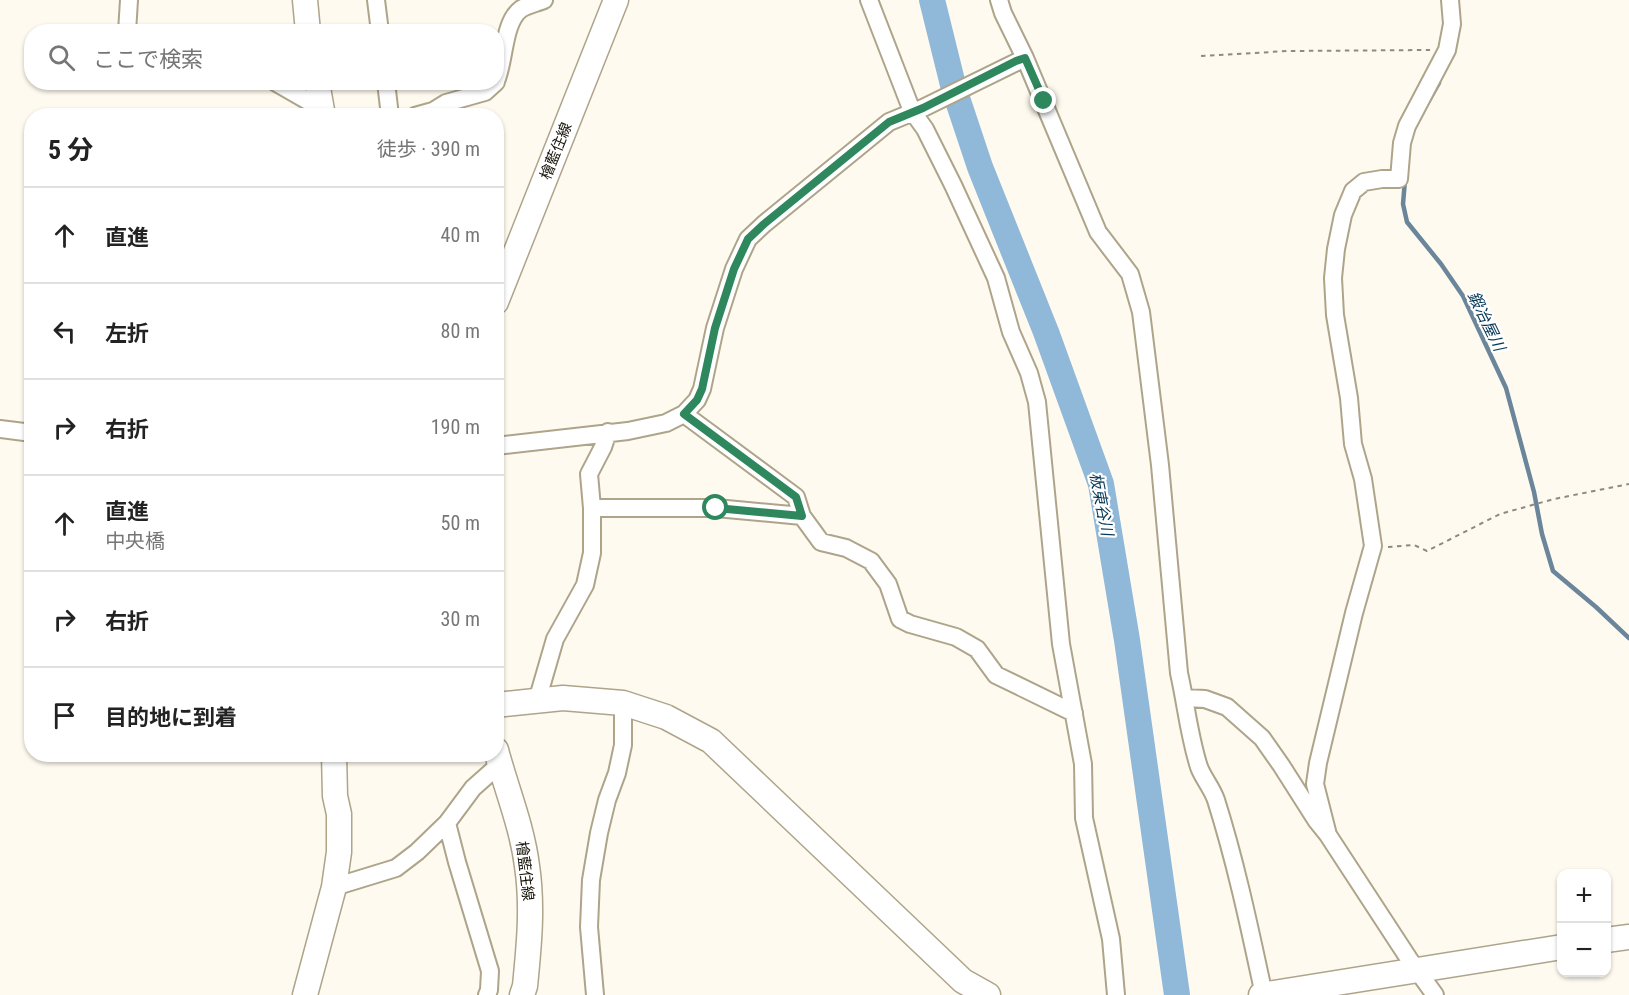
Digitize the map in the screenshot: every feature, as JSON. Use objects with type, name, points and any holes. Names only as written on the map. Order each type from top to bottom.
[{"type":"street","points":[[128,24],[129,0]]},
{"type":"street","points":[[305,0],[307,24]]},
{"type":"street","points":[[376,0],[379,24]]},
{"type":"street","points":[[504,54],[514,17],[522,8],[544,0]]},
{"type":"street","name":"檜藍住線","points":[[504,282],[616,0]]},
{"type":"street","points":[[869,0],[925,129],[996,278],[1011,332],[1029,373],[1037,402],[1061,644],[1083,764],[1084,818],[1111,939],[1116,995]]},
{"type":"street","points":[[999,0],[1021,59],[1098,232],[1130,274],[1141,312],[1160,465],[1179,673],[1185,698],[1186,720],[1200,769],[1215,797],[1237,875],[1263,995],[1557,948]]},
{"type":"street","points":[[1328,835],[1315,784],[1318,763],[1353,613],[1373,546],[1363,479],[1353,444],[1349,398],[1335,315],[1333,278],[1336,249],[1343,215],[1353,191],[1364,182],[1399,179],[1402,143],[1407,126],[1447,50],[1452,24],[1450,0]]},
{"type":"street","points":[[504,445],[628,431],[666,423],[684,414],[697,400],[702,389],[715,328],[734,269],[748,239],[889,122],[1021,59]]},
{"type":"street","points":[[288,90],[317,108]]},
{"type":"street","points":[[319,90],[322,108]]},
{"type":"street","points":[[387,90],[389,108]]},
{"type":"street","points":[[438,108],[487,90]]},
{"type":"street","points":[[684,414],[796,497],[802,516],[821,542],[846,548],[871,561],[888,584],[900,619],[956,637],[977,649],[996,675],[1074,714]]},
{"type":"street","points":[[0,429],[24,432]]},
{"type":"street","points":[[537,701],[555,639],[585,585],[592,553],[589,474],[608,432]]},
{"type":"street","points":[[592,508],[716,508],[802,516]]},
{"type":"street","points":[[504,704],[563,698],[623,704],[666,717],[711,741],[963,981],[988,995]]},
{"type":"street","points":[[1185,698],[1205,699],[1227,707],[1262,738],[1435,995]]},
{"type":"street","points":[[595,995],[589,927],[591,880],[598,833],[623,745],[623,704]]},
{"type":"street","points":[[305,995],[334,887],[339,852],[339,814],[335,796],[334,762]]},
{"type":"street","points":[[334,887],[396,868],[417,852],[447,823],[494,762]]},
{"type":"street","name":"檜藍住線","points":[[500,762],[517,818],[527,866],[530,926],[525,986],[522,995]]},
{"type":"street","points":[[447,823],[490,971],[489,990],[486,995]]},
{"type":"street","points":[[1611,939],[1629,937]]},
{"type":"path","points":[[1201,56],[1288,51],[1447,50]]},
{"type":"path","points":[[1373,546],[1414,545],[1427,551],[1500,514],[1554,499],[1629,484]]},
{"type":"waterway","name":"板東谷川","points":[[932,0],[954,89],[980,167],[1046,332],[1101,484],[1127,640],[1177,995]]},
{"type":"waterway","name":"鍛冶屋川","points":[[1427,104],[1439,83]]},
{"type":"waterway","name":"鍛冶屋川","points":[[1405,180],[1403,204],[1407,222],[1463,296],[1506,388],[1553,571],[1629,638]]},
{"type":"route","points":[[716,508],[802,516],[796,497],[684,414],[697,400],[702,389],[715,328],[734,269],[748,239],[889,122],[923,108],[1016,61],[1025,58],[1044,101]]}]
